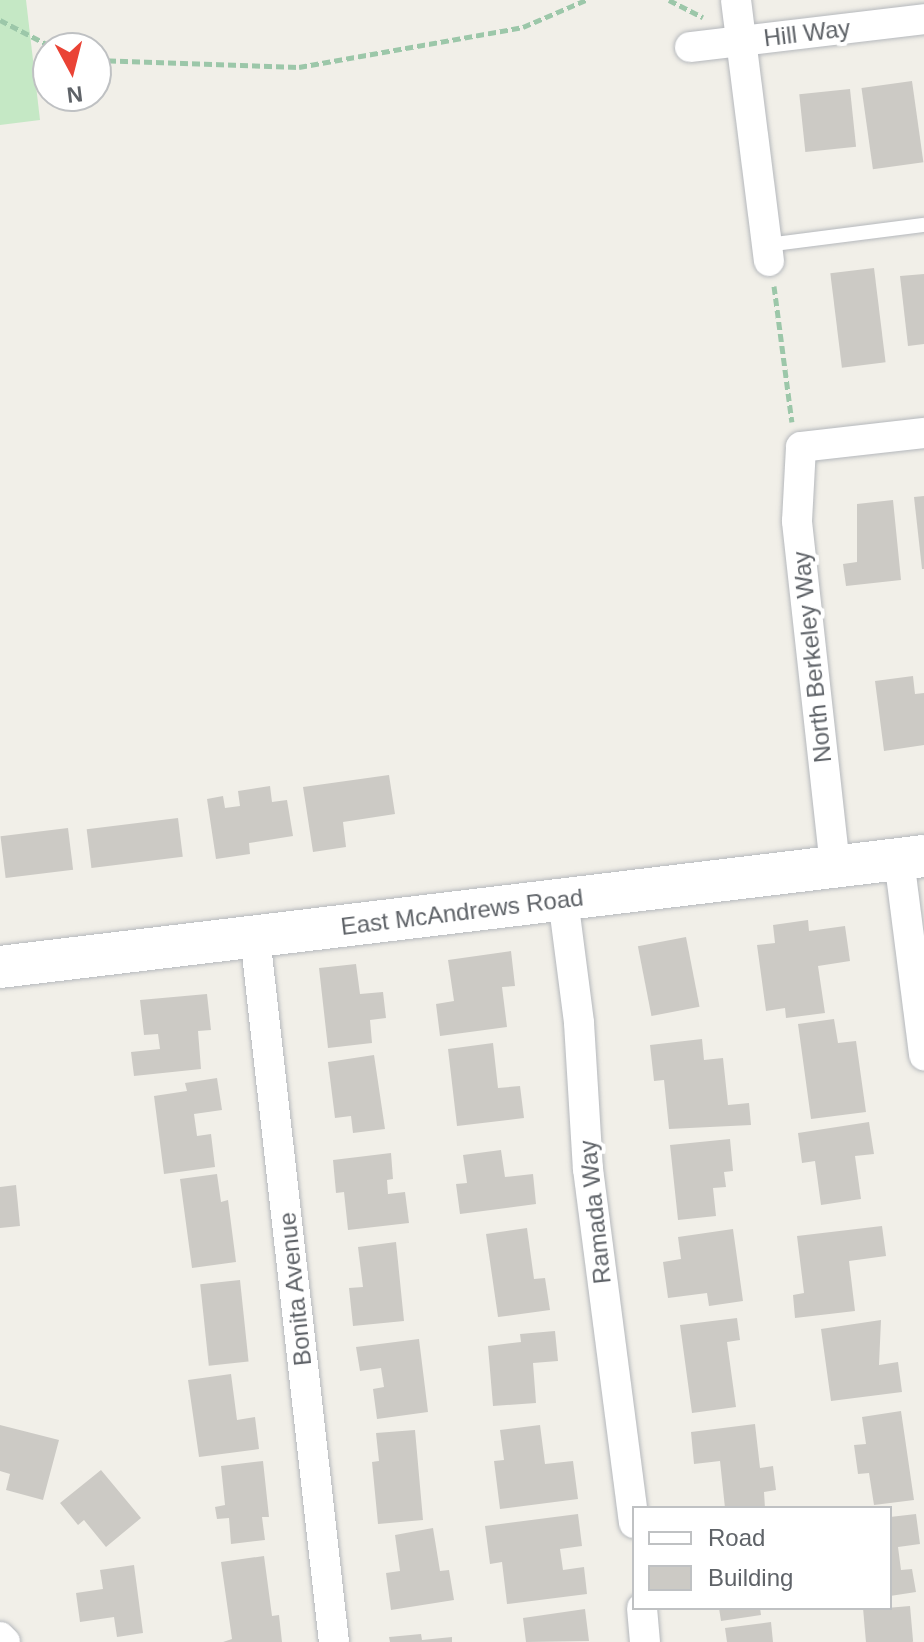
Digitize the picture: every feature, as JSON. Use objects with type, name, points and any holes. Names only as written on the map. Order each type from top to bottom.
[{"type":"main road","name":"East McAndrews Road","points":[[0,967],[912,857]]},
{"type":"street","points":[[736,0],[768,253]]},
{"type":"street","name":"Hill Way","points":[[690,47],[924,19]]},
{"type":"street","points":[[801,447],[924,433]]},
{"type":"street","name":"North Berkeley Way","points":[[801,447],[797,521],[835,866]]},
{"type":"street","points":[[912,857],[924,1055]]},
{"type":"street","name":"Ramada Way","points":[[563,899],[588,1169],[632,1508]]},
{"type":"street","name":"Bonita Avenue","points":[[255,936],[334,1642]]},
{"type":"street","points":[[642,1610],[645,1642]]},
{"type":"street","points":[[0,1637],[5,1642]]},
{"type":"lane","points":[[768,253],[924,225]]},
{"type":"path","points":[[112,61],[299,67],[523,27],[586,0]]},
{"type":"path","points":[[0,20],[32,37]]},
{"type":"path","points":[[768,253],[788,411],[801,447]]},
{"type":"green space","points":[[0,0],[26,0],[32,51],[32,112],[39,112],[40,120],[0,125]]},
{"type":"building","points":[[912,81],[923,162],[873,169],[861,88]]},
{"type":"building","points":[[850,89],[856,147],[805,152],[799,94]]},
{"type":"building","points":[[874,268],[886,362],[842,368],[830,273]]},
{"type":"building","points":[[924,274],[924,344],[908,346],[900,276]]},
{"type":"building","points":[[924,496],[924,569],[922,569],[914,497]]},
{"type":"building","points":[[893,500],[901,580],[846,586],[843,564],[857,562],[857,504]]},
{"type":"building","points":[[913,676],[915,694],[924,693],[924,745],[884,751],[875,681]]},
{"type":"building","points":[[389,775],[395,814],[343,822],[346,847],[313,852],[303,787]]},
{"type":"building","points":[[270,786],[272,802],[287,800],[293,836],[249,843],[250,854],[216,859],[207,799],[223,796],[225,808],[240,806],[238,791]]},
{"type":"building","points":[[178,818],[183,857],[91,868],[87,829]]},
{"type":"building","points":[[68,828],[73,870],[6,878],[1,836]]},
{"type":"building","points":[[808,920],[809,931],[845,926],[850,961],[818,966],[825,1013],[786,1018],[785,1008],[766,1011],[757,945],[775,943],[773,925]]},
{"type":"building","points":[[686,937],[700,1007],[651,1016],[638,946]]},
{"type":"building","points":[[511,951],[515,986],[502,987],[507,1027],[440,1036],[436,1004],[454,1001],[448,960]]},
{"type":"building","points":[[356,964],[360,994],[383,992],[386,1018],[370,1020],[372,1043],[328,1048],[319,968]]},
{"type":"building","points":[[207,994],[211,1030],[198,1031],[201,1069],[134,1076],[131,1052],[160,1049],[158,1034],[144,1035],[140,1000]]},
{"type":"building","points":[[834,1019],[838,1043],[856,1041],[866,1112],[811,1119],[798,1024]]},
{"type":"building","points":[[702,1039],[704,1060],[723,1058],[728,1105],[749,1103],[751,1125],[669,1129],[664,1080],[654,1081],[650,1045]]},
{"type":"building","points":[[493,1043],[498,1088],[520,1086],[524,1118],[457,1126],[448,1049]]},
{"type":"building","points":[[374,1055],[385,1129],[353,1133],[351,1116],[335,1118],[328,1062]]},
{"type":"building","points":[[217,1078],[222,1110],[194,1114],[197,1136],[211,1134],[215,1167],[164,1174],[154,1096],[187,1091],[185,1083]]},
{"type":"building","points":[[869,1122],[874,1154],[855,1156],[861,1199],[821,1205],[815,1161],[802,1163],[798,1133]]},
{"type":"building","points":[[730,1139],[733,1171],[724,1172],[726,1187],[713,1188],[716,1216],[678,1220],[670,1145]]},
{"type":"building","points":[[501,1150],[505,1177],[533,1174],[536,1204],[460,1214],[456,1184],[467,1183],[463,1155]]},
{"type":"building","points":[[391,1153],[393,1179],[387,1180],[388,1194],[405,1192],[409,1223],[348,1230],[344,1192],[336,1193],[333,1160]]},
{"type":"building","points":[[217,1174],[221,1202],[228,1200],[236,1262],[192,1268],[180,1179]]},
{"type":"building","points":[[16,1185],[20,1226],[0,1228],[0,1187]]},
{"type":"building","points":[[882,1226],[886,1256],[849,1261],[855,1311],[795,1318],[793,1295],[804,1293],[797,1236]]},
{"type":"building","points":[[527,1228],[534,1279],[545,1278],[550,1310],[498,1317],[486,1234]]},
{"type":"building","points":[[733,1229],[743,1301],[709,1306],[707,1293],[668,1298],[663,1262],[681,1259],[678,1237]]},
{"type":"building","points":[[396,1242],[404,1321],[353,1326],[349,1288],[363,1287],[358,1247]]},
{"type":"building","points":[[240,1280],[249,1362],[209,1366],[200,1284]]},
{"type":"building","points":[[737,1318],[740,1340],[727,1342],[736,1407],[692,1413],[680,1325]]},
{"type":"building","points":[[881,1320],[879,1365],[898,1362],[902,1392],[831,1401],[821,1329]]},
{"type":"building","points":[[555,1331],[558,1361],[533,1363],[536,1403],[493,1406],[488,1346],[521,1342],[520,1334]]},
{"type":"building","points":[[419,1339],[428,1412],[377,1419],[373,1389],[384,1387],[381,1368],[360,1371],[356,1347]]},
{"type":"building","points":[[231,1374],[237,1420],[255,1417],[259,1449],[199,1457],[188,1380]]},
{"type":"building","points":[[901,1411],[914,1500],[874,1505],[869,1473],[858,1474],[854,1445],[866,1444],[862,1417]]},
{"type":"building","points":[[755,1424],[760,1468],[773,1466],[776,1490],[764,1492],[765,1506],[725,1506],[720,1461],[694,1464],[691,1432]]},
{"type":"building","points":[[0,1425],[59,1440],[43,1500],[6,1490],[10,1474],[0,1471]]},
{"type":"building","points":[[540,1425],[545,1464],[573,1461],[578,1499],[500,1509],[494,1461],[504,1460],[500,1430]]},
{"type":"building","points":[[415,1430],[423,1520],[378,1524],[372,1462],[379,1461],[376,1433]]},
{"type":"building","points":[[263,1461],[269,1517],[262,1517],[265,1540],[231,1544],[229,1518],[217,1519],[215,1507],[225,1505],[221,1466]]},
{"type":"building","points":[[101,1470],[141,1518],[106,1547],[84,1520],[78,1525],[60,1503]]},
{"type":"building","points":[[578,1514],[582,1546],[560,1549],[563,1570],[584,1567],[587,1594],[507,1604],[502,1562],[490,1564],[485,1526]]},
{"type":"building","points":[[916,1514],[920,1544],[898,1547],[901,1570],[912,1569],[916,1592],[892,1596],[892,1517]]},
{"type":"building","points":[[433,1528],[440,1571],[449,1570],[454,1600],[391,1610],[386,1573],[400,1571],[395,1535]]},
{"type":"building","points":[[264,1556],[272,1616],[279,1615],[282,1642],[223,1642],[232,1639],[221,1562]]},
{"type":"building","points":[[134,1565],[143,1633],[117,1637],[114,1617],[80,1622],[76,1593],[103,1589],[100,1570]]},
{"type":"building","points":[[910,1606],[913,1642],[866,1642],[863,1610],[892,1610]]},
{"type":"building","points":[[585,1609],[589,1641],[526,1642],[523,1618]]},
{"type":"building","points":[[719,1610],[760,1610],[761,1615],[721,1621]]},
{"type":"building","points":[[771,1622],[773,1642],[727,1642],[725,1628]]},
{"type":"building","points":[[421,1634],[422,1640],[452,1637],[452,1642],[390,1642],[389,1637]]}]
